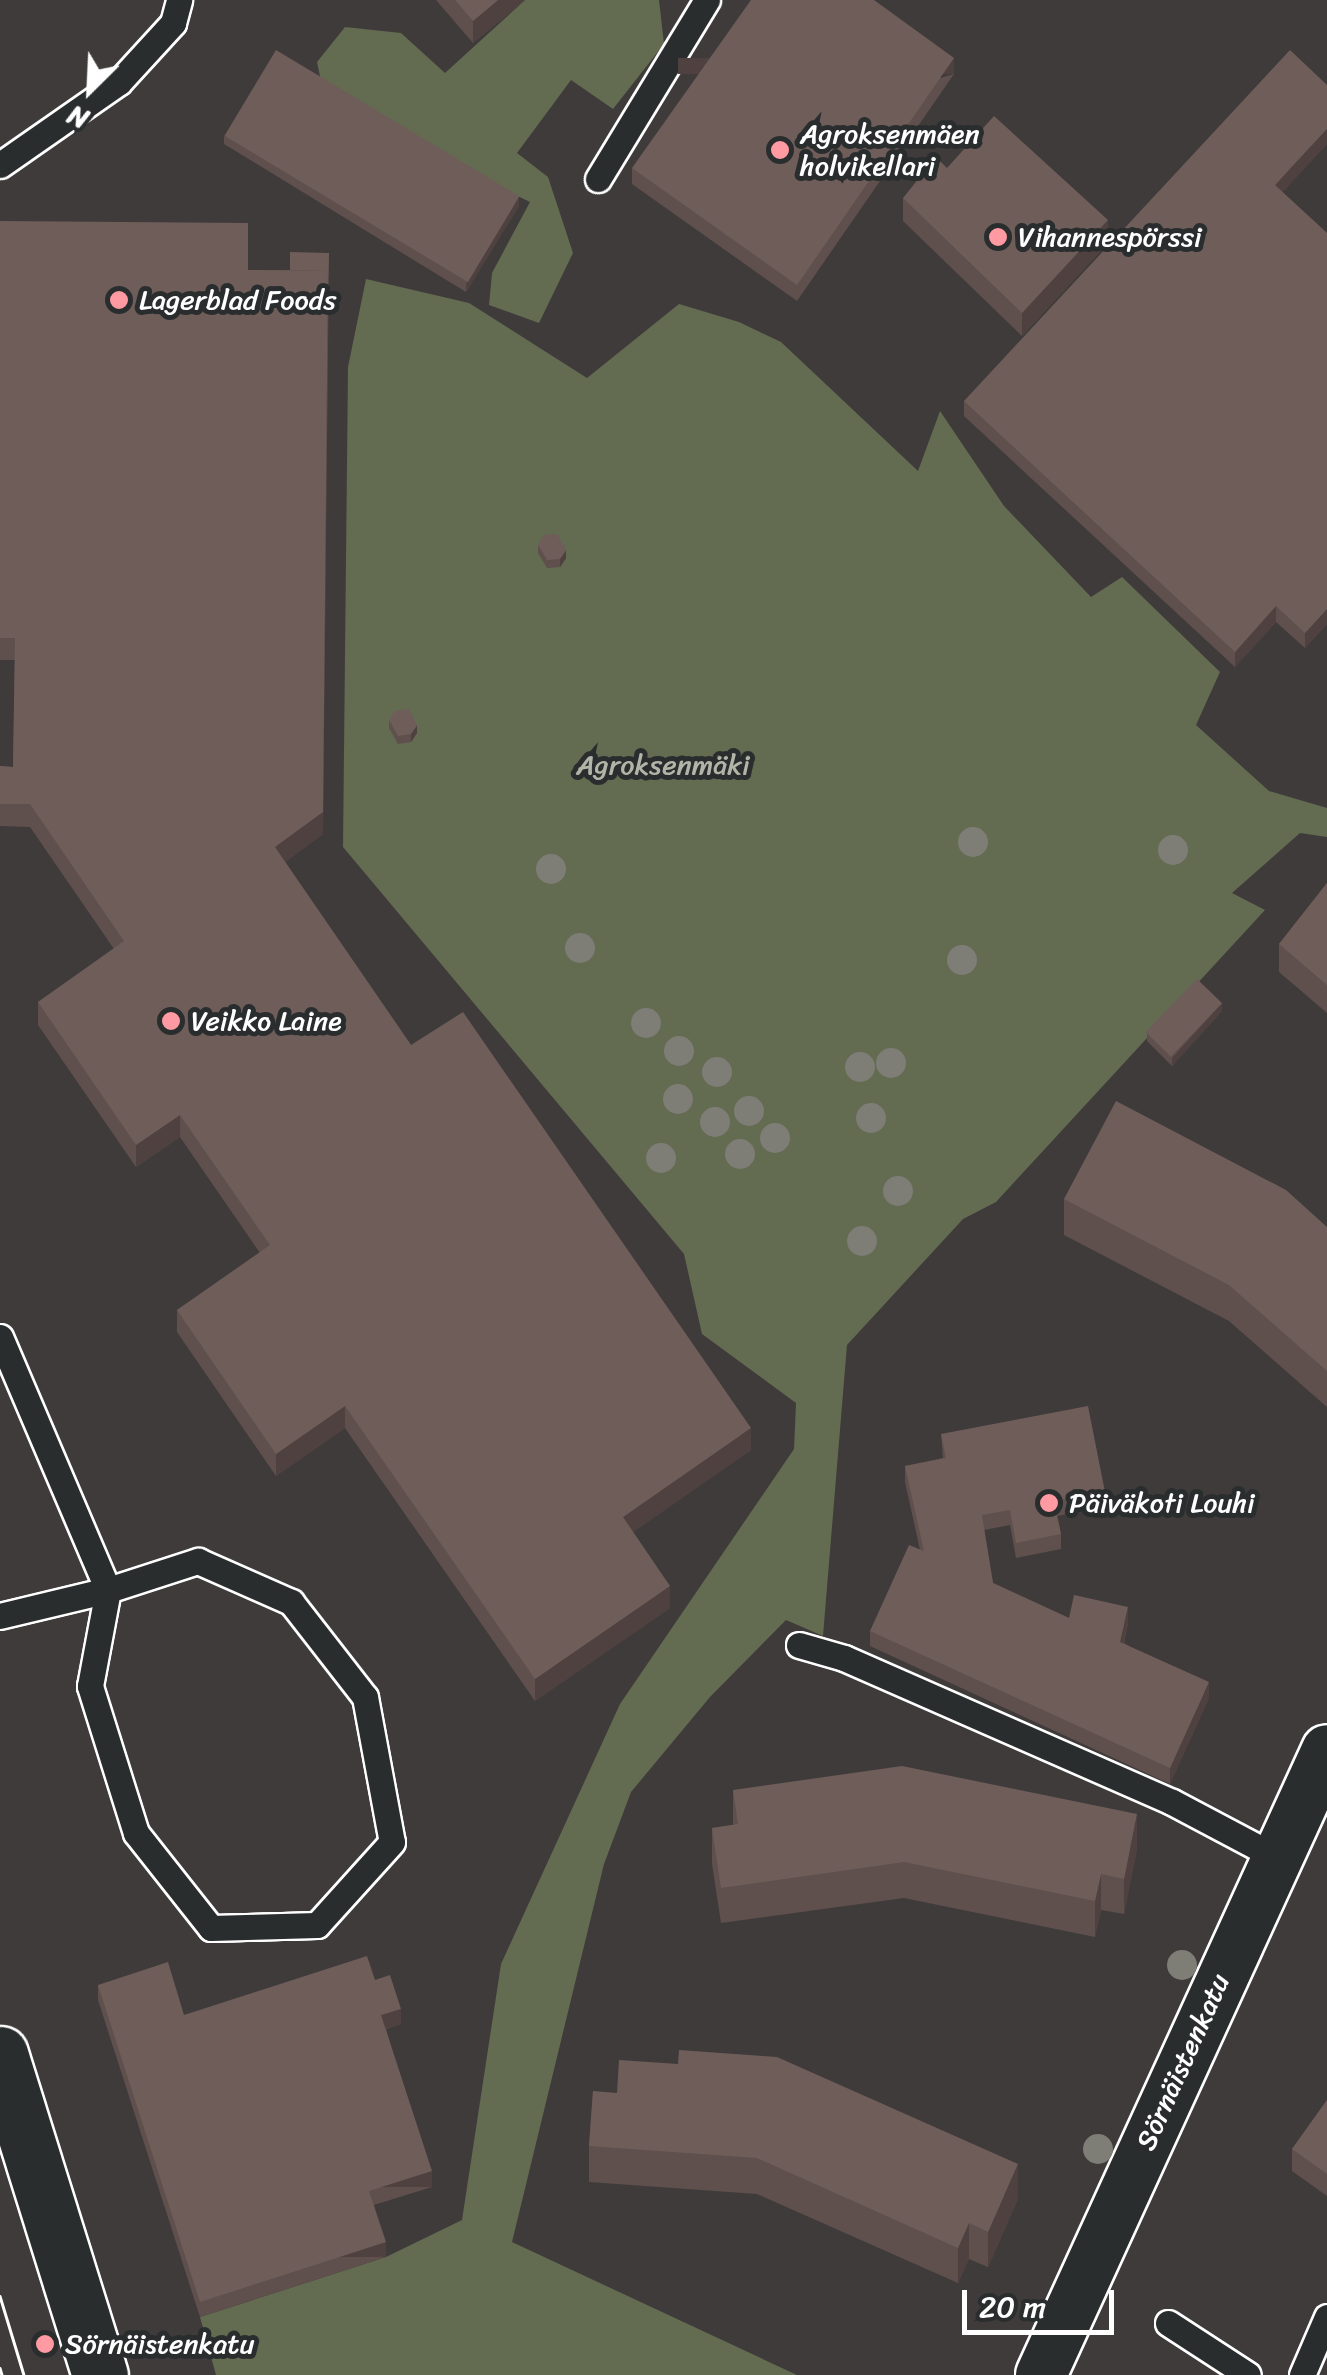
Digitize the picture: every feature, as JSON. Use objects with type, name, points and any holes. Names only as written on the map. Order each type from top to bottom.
[{"type":"main road","points":[[0,2054],[100,2375]]},
{"type":"street","name":"Sörnäistenkatu","points":[[1041,2375],[1274,1856],[1327,1750]]},
{"type":"lane","points":[[0,165],[119,82],[172,23],[179,0]]},
{"type":"lane","points":[[598,179],[707,0]]},
{"type":"lane","points":[[0,1337],[108,1590],[90,1686],[136,1833],[212,1928],[317,1925],[392,1842],[365,1697],[292,1602],[198,1561],[108,1590],[0,1616]]},
{"type":"lane","points":[[799,1645],[844,1658],[1136,1786],[1274,1856]]},
{"type":"lane","points":[[1302,2375],[1327,2317]]},
{"type":"lane","points":[[1168,2322],[1248,2375]]},
{"type":"green space","points":[[525,0],[659,0],[664,44],[613,109],[571,80],[517,153],[548,177],[573,253],[539,323],[489,305],[492,273],[530,202],[452,165],[322,86],[317,62],[345,27],[401,33],[445,73]]},
{"type":"green space","name":"Agroksenmäki","points":[[366,279],[469,303],[587,378],[679,304],[739,322],[781,342],[918,471],[940,411],[1004,506],[1091,597],[1122,577],[1220,672],[1196,725],[1269,791],[1327,808],[1327,837],[1300,833],[1232,893],[1265,910],[996,1202],[963,1219],[847,1345],[823,1636],[786,1620],[710,1697],[631,1792],[604,1864],[512,2242],[797,2375],[216,2375],[200,2317],[386,2257],[462,2220],[501,1964],[620,1704],[794,1449],[796,1403],[702,1334],[684,1254],[343,847],[348,367]]},
{"type":"building","points":[[455,0],[498,0],[473,21]]},
{"type":"building","name":"Agroksenmäen holvikellari","points":[[751,0],[874,0],[954,58],[797,285],[632,168]]},
{"type":"building","points":[[276,50],[519,196],[468,282],[224,136]]},
{"type":"building","points":[[1290,50],[1327,85],[1327,129],[1275,185],[1327,233],[1327,609],[1305,633],[1276,606],[1235,652],[964,401]]},
{"type":"building","points":[[994,116],[1108,220],[1022,313],[903,198],[936,157],[947,168]]},
{"type":"building","points":[[0,221],[248,223],[248,270],[328,271],[323,812],[275,847],[411,1045],[463,1012],[751,1428],[623,1517],[670,1586],[535,1679],[345,1406],[276,1454],[177,1310],[270,1245],[180,1115],[136,1145],[38,1002],[124,941],[30,804],[0,804],[0,766],[13,767],[15,638],[0,638]]},
{"type":"building","points":[[290,252],[329,253],[328,285],[328,271],[290,270]]},
{"type":"building","points":[[557,534],[566,550],[560,559],[547,560],[538,545],[544,535]]},
{"type":"building","points":[[409,709],[417,725],[411,734],[398,736],[389,720],[395,711]]},
{"type":"building","points":[[1327,883],[1327,985],[1279,944]]},
{"type":"building","points":[[1197,979],[1222,1003],[1171,1057],[1146,1032]]},
{"type":"building","points":[[1116,1101],[1286,1190],[1327,1227],[1327,1371],[1229,1285],[1064,1199]]},
{"type":"building","points":[[1088,1406],[1105,1492],[1054,1501],[1061,1534],[1016,1543],[1010,1510],[982,1515],[993,1583],[1069,1618],[1074,1595],[1128,1607],[1120,1642],[1209,1682],[1170,1768],[870,1631],[909,1545],[924,1551],[905,1466],[946,1458],[941,1434]]},
{"type":"building","points":[[902,1766],[1137,1814],[1124,1879],[1101,1874],[1095,1901],[904,1862],[721,1888],[712,1828],[738,1824],[733,1790]]},
{"type":"building","points":[[367,1956],[375,1980],[390,1975],[401,2009],[381,2015],[432,2171],[369,2191],[386,2242],[200,2302],[98,1985],[168,1962],[184,2015]]},
{"type":"building","points":[[679,2050],[777,2057],[1018,2164],[988,2232],[969,2223],[958,2248],[757,2158],[589,2146],[593,2091],[617,2093],[619,2060],[678,2064]]},
{"type":"building","points":[[1327,2100],[1327,2174],[1292,2149]]},
{"type":"tram line","points":[[0,2296],[24,2375]]},
{"type":"tram line","points":[[0,2368],[2,2375]]},
{"type":"place","name":"Agroksenmäen holvikellari","points":[[780,150]]},
{"type":"place","name":"Vihannespörssi","points":[[998,237]]},
{"type":"place","name":"Lagerblad Foods","points":[[119,300]]},
{"type":"place","name":"Veikko Laine","points":[[171,1021]]},
{"type":"place","name":"Päiväkoti Louhi","points":[[1049,1503]]},
{"type":"place","name":"Sörnäistenkatu","points":[[45,2344]]}]
